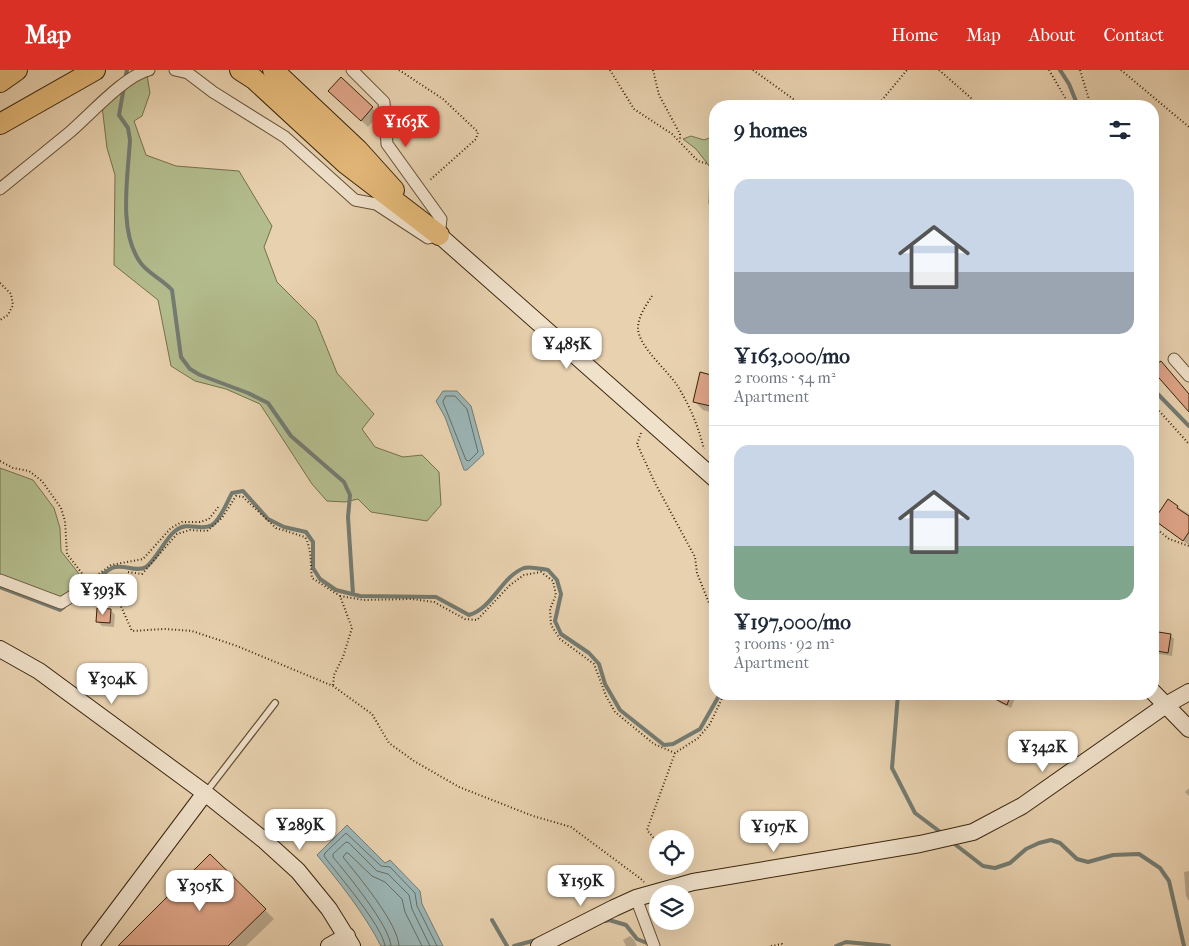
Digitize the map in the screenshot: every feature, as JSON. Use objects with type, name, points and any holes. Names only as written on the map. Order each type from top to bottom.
[{"type":"highway","points":[[0,82],[17,70]]},
{"type":"highway","points":[[0,124],[95,70]]},
{"type":"highway","points":[[273,70],[358,150],[433,231]]},
{"type":"highway","points":[[247,73],[344,163],[433,231]]},
{"type":"street","points":[[0,189],[70,132],[124,84],[149,70]]},
{"type":"street","points":[[175,70],[188,74],[285,138],[356,200],[376,204],[428,238],[441,219],[387,144],[384,102],[352,70]]},
{"type":"street","points":[[433,231],[709,474]]},
{"type":"street","points":[[1174,359],[1189,376]]},
{"type":"street","points":[[0,580],[61,603],[90,583]]},
{"type":"street","points":[[0,649],[39,672],[206,793],[265,841],[298,871],[329,909],[349,941],[329,946]]},
{"type":"street","points":[[539,946],[614,908],[644,896],[693,882],[920,844],[973,832],[1022,806],[1166,705],[1189,692]]},
{"type":"street","points":[[1159,698],[1189,729]]},
{"type":"street","points":[[90,946],[206,793]]},
{"type":"street","points":[[644,896],[654,946]]},
{"type":"lane","points":[[206,793],[274,703]]},
{"type":"path","points":[[399,70],[443,99],[478,132],[476,139],[420,189]]},
{"type":"path","points":[[610,70],[634,109],[680,140],[698,161],[709,164]]},
{"type":"path","points":[[653,70],[660,95],[680,134],[680,140]]},
{"type":"path","points":[[753,70],[795,100]]},
{"type":"path","points":[[882,100],[907,70]]},
{"type":"path","points":[[939,70],[972,100]]},
{"type":"path","points":[[1049,70],[1066,100]]},
{"type":"path","points":[[1080,70],[1089,100]]},
{"type":"path","points":[[1121,70],[1157,100]]},
{"type":"path","points":[[1159,102],[1189,127]]},
{"type":"path","points":[[0,284],[11,294],[14,305],[8,315],[0,320]]},
{"type":"path","points":[[652,296],[644,308],[638,328],[640,339],[670,375],[678,388],[698,425],[705,456]]},
{"type":"path","points":[[1159,411],[1189,444]]},
{"type":"path","points":[[646,419],[637,444],[655,483],[695,557],[697,573],[709,603]]},
{"type":"path","points":[[0,461],[14,468],[29,471],[42,481],[62,508],[66,521],[67,554],[90,583],[102,594],[115,593],[132,631],[164,629],[192,631],[237,646],[333,686],[372,714],[389,743],[414,761],[460,787],[533,816],[571,827],[642,879],[644,896]]},
{"type":"path","points":[[128,572],[142,574],[177,534],[190,530],[206,530],[222,518],[236,496],[243,497],[276,528],[305,537],[310,545],[312,578],[340,596],[364,600],[412,599],[434,602],[465,619],[477,620],[517,580],[524,575],[542,572],[553,581],[556,595],[550,609],[551,625],[560,639],[594,664],[606,696],[615,712],[654,744],[675,753]]},
{"type":"path","points":[[90,583],[111,565],[143,560],[171,528],[182,522],[200,522],[210,519],[219,506]]},
{"type":"path","points":[[1159,530],[1169,538],[1189,546]]},
{"type":"path","points":[[333,686],[334,676],[343,657],[352,628],[340,596]]},
{"type":"path","points":[[649,832],[647,830],[675,753],[698,738],[710,724],[721,700]]},
{"type":"path","points":[[771,946],[782,944],[784,946]]},
{"type":"green space","points":[[147,75],[150,93],[142,116],[134,121],[146,155],[176,166],[239,171],[272,226],[264,247],[277,282],[316,321],[337,373],[374,414],[362,429],[375,447],[403,457],[422,455],[439,472],[441,505],[427,521],[371,512],[358,499],[345,502],[327,501],[312,484],[260,404],[226,389],[195,381],[171,366],[158,300],[114,265],[115,175],[107,148],[102,106],[118,87]]},
{"type":"green space","points":[[691,136],[704,140],[709,138],[709,166],[696,149],[683,139]]},
{"type":"green space","points":[[0,468],[33,480],[54,508],[60,528],[61,551],[87,584],[62,600],[0,576]]},
{"type":"water","points":[[443,391],[457,391],[471,406],[484,454],[467,470],[464,470],[445,417],[436,401]]},
{"type":"water","points":[[347,825],[385,863],[390,860],[420,891],[422,904],[443,946],[381,946],[343,887],[317,855]]},
{"type":"building","points":[[341,77],[373,107],[361,121],[328,91]]},
{"type":"building","points":[[1161,361],[1189,394],[1189,412],[1159,378],[1159,362]]},
{"type":"building","points":[[700,372],[709,374],[709,406],[693,402]]},
{"type":"building","points":[[1168,499],[1189,516],[1189,532],[1183,541],[1159,524],[1159,512]]},
{"type":"building","points":[[97,608],[111,609],[110,623],[96,622]]},
{"type":"building","points":[[1159,632],[1171,634],[1168,653],[1159,651]]},
{"type":"building","points":[[997,700],[1009,700],[1007,705]]},
{"type":"building","points":[[210,854],[266,909],[228,946],[118,946]]},
{"type":"waterway","points":[[125,80],[127,70]]},
{"type":"waterway","points":[[1060,70],[1069,84],[1076,100]]},
{"type":"waterway","points":[[124,87],[119,115],[128,128],[130,140],[126,186],[129,235],[133,249],[143,266],[172,290],[181,357],[190,369],[200,375],[248,393],[268,403],[291,436],[344,482],[350,495],[348,517],[353,594]]},
{"type":"waterway","points":[[1159,395],[1189,426]]},
{"type":"waterway","points":[[90,585],[112,568],[142,569],[146,567],[175,531],[185,526],[207,527],[212,525],[221,515],[232,493],[243,491],[268,519],[284,527],[306,532],[313,542],[313,568],[320,579],[336,590],[360,596],[436,597],[469,615],[484,606],[516,572],[526,567],[548,570],[557,580],[561,594],[555,621],[561,634],[589,653],[599,664],[605,684],[620,710],[664,745],[673,744],[700,729],[717,700]]},
{"type":"waterway","points":[[0,587],[60,610],[64,607]]},
{"type":"waterway","points":[[898,700],[892,768],[915,813],[943,834]]},
{"type":"waterway","points":[[952,842],[983,866],[995,868],[1010,863],[1026,849],[1051,840],[1060,843],[1077,859],[1088,862],[1113,855],[1139,854],[1160,868],[1169,881],[1184,946]]},
{"type":"waterway","points":[[492,920],[507,946]]},
{"type":"waterway","points":[[605,921],[609,920],[626,925],[637,939],[652,945]]},
{"type":"waterway","points":[[514,946],[536,940]]},
{"type":"waterway","points":[[836,946],[846,942],[889,946]]}]
